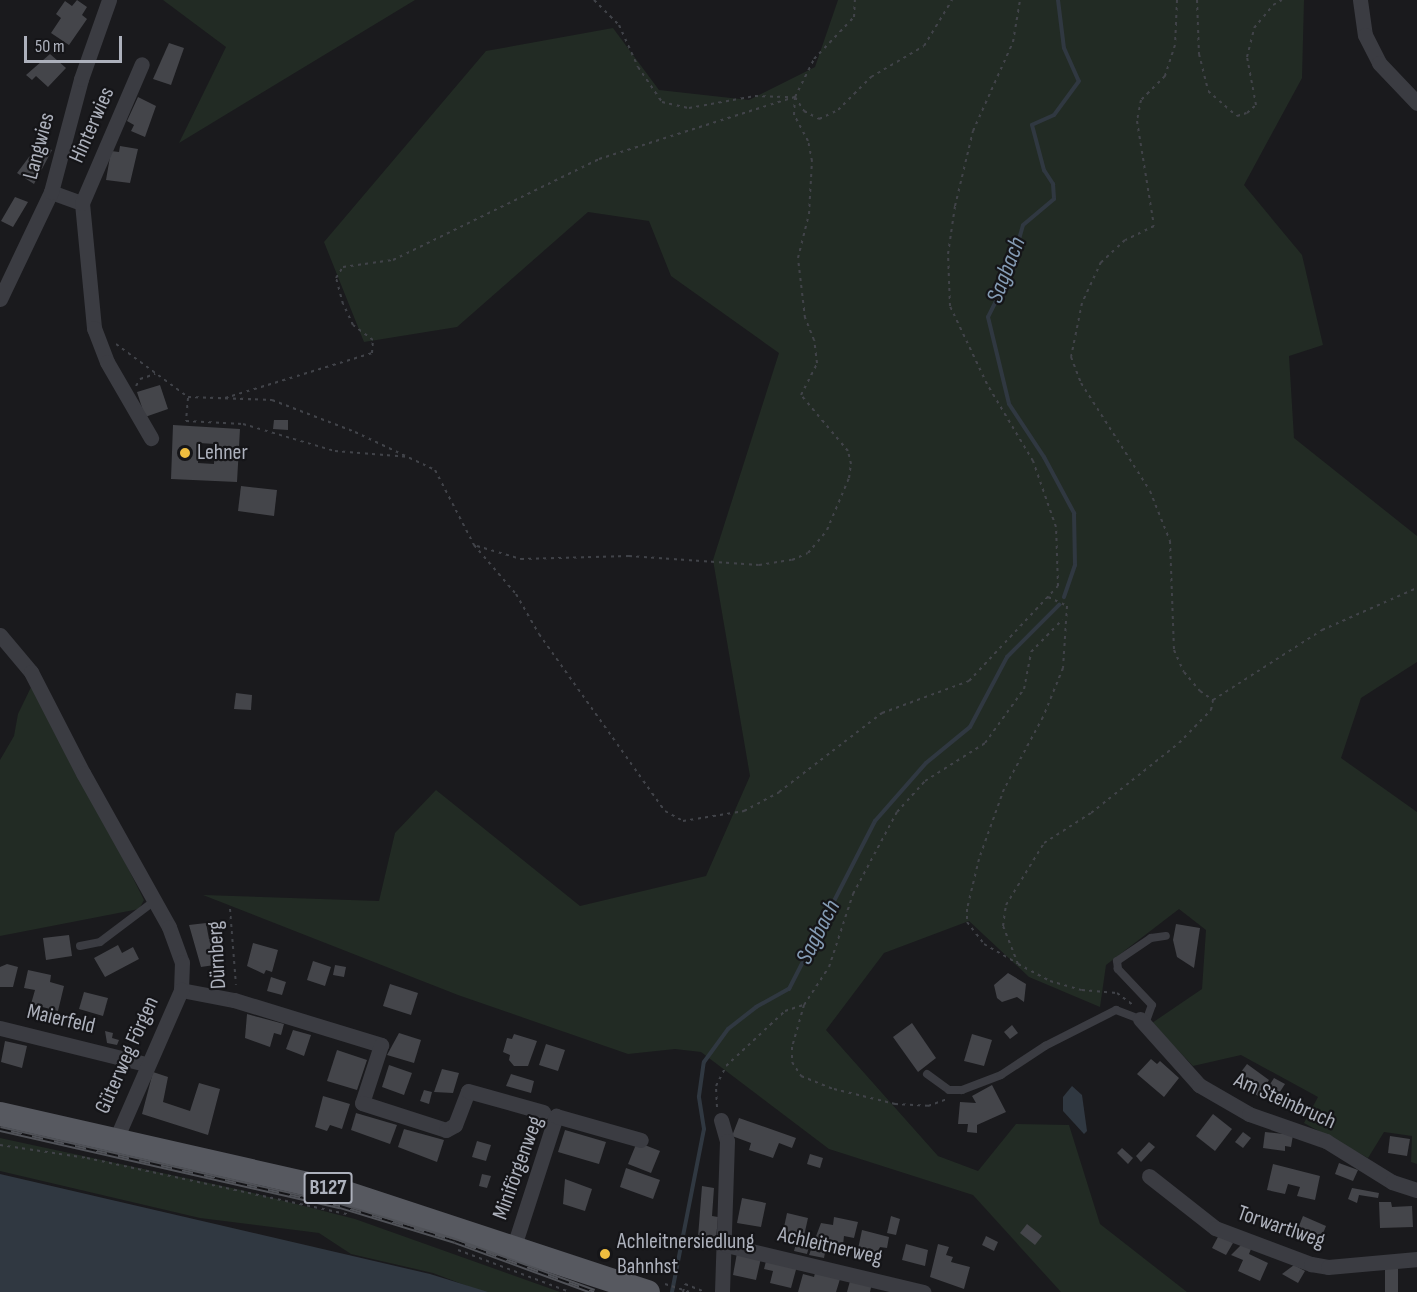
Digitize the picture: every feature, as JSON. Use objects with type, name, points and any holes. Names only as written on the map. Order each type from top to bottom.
[{"type":"main road","name":"B127","points":[[0,1114],[343,1191],[514,1246],[656,1288]]},
{"type":"street","name":"Langwies","points":[[0,299],[51,192],[81,79],[109,0]]},
{"type":"street","points":[[1360,0],[1365,35],[1379,63],[1417,103]]},
{"type":"street","name":"Hinterwies","points":[[82,203],[142,64]]},
{"type":"street","points":[[51,192],[82,203],[94,328],[107,362],[151,438]]},
{"type":"street","points":[[0,635],[31,672],[178,946],[182,962],[181,990],[234,1000],[381,1045],[362,1103],[446,1130],[455,1125],[468,1090],[543,1112]]},
{"type":"street","name":"Güterweg Förgen","points":[[116,1139],[146,1064],[181,990]]},
{"type":"street","name":"Am Steinbruch","points":[[1143,1022],[1199,1085],[1249,1114],[1326,1141],[1392,1182],[1417,1190]]},
{"type":"street","name":"Maierfeld","points":[[0,1028],[146,1064]]},
{"type":"street","name":"Miniförgenweg","points":[[514,1246],[556,1116],[641,1140]]},
{"type":"street","points":[[721,1120],[727,1141],[726,1245],[722,1292]]},
{"type":"street","name":"Torwartlweg","points":[[1149,1176],[1215,1228],[1311,1264],[1328,1267],[1417,1258]]},
{"type":"street","name":"Achleitnerweg","points":[[726,1245],[923,1292]]},
{"type":"lane","points":[[80,946],[100,942],[153,902]]},
{"type":"lane","points":[[927,1074],[949,1090],[962,1090],[1001,1075],[1045,1046],[1116,1010],[1143,1022],[1151,1015],[1152,1005],[1118,969],[1117,961],[1151,938],[1166,936]]},
{"type":"path","points":[[594,0],[619,26],[638,67],[662,102],[689,108],[755,96],[795,97]]},
{"type":"path","points":[[474,544],[521,560],[629,556],[759,565],[792,560],[808,553],[827,531],[849,478],[851,464],[848,451],[801,395],[817,363],[814,340],[805,318],[798,258],[809,214],[812,161],[808,141],[794,115],[795,97],[814,59],[854,17],[855,0]]},
{"type":"path","points":[[795,97],[804,111],[819,119],[838,110],[871,77],[924,46],[952,0]]},
{"type":"path","points":[[94,328],[188,397],[272,400],[413,457],[435,470],[474,544],[516,594],[538,634],[636,775],[665,811],[683,821],[744,811],[779,792],[882,712],[969,681],[1058,586],[1056,527],[1033,461],[987,384],[950,306],[948,254],[955,206],[973,130],[1013,42],[1020,0]]},
{"type":"path","points":[[1177,0],[1175,45],[1165,76],[1141,100],[1137,121],[1154,226],[1125,240],[1101,262],[1082,303],[1071,357],[1081,383],[1150,491],[1170,541],[1174,650],[1184,672],[1200,691],[1213,700]]},
{"type":"path","points":[[1197,0],[1199,54],[1208,92],[1237,116],[1247,113],[1256,105],[1248,57],[1254,28],[1273,5],[1282,0]]},
{"type":"path","points":[[222,399],[372,353],[373,340],[353,325],[342,304],[336,279],[343,267],[393,260],[598,159],[795,97]]},
{"type":"path","points":[[188,397],[186,421],[243,424],[335,451],[413,457]]},
{"type":"path","points":[[1018,964],[1003,926],[1006,905],[1044,843],[1091,813],[1179,743],[1211,710],[1213,700],[1322,630],[1417,588]]},
{"type":"path","points":[[1048,597],[1067,606],[1064,619],[1063,668],[1043,717],[1004,789],[967,909],[972,932],[1018,964],[1050,981],[1082,990],[1117,993],[1132,1003],[1143,1022]]},
{"type":"path","points":[[962,1090],[928,1106],[896,1104],[834,1089],[801,1076],[792,1062],[792,1047],[804,1005],[829,967],[853,894],[897,812],[925,781],[985,743],[1024,689],[1031,652],[1064,619]]},
{"type":"path","name":"Dürnberg","points":[[230,909],[234,1000]]},
{"type":"path","points":[[721,1120],[715,1103],[716,1086],[726,1066],[785,1011],[804,1005]]},
{"type":"path","points":[[0,1145],[87,1158],[356,1216]]},
{"type":"path","points":[[455,1249],[570,1292]]},
{"type":"path","points":[[683,1292],[685,1284],[705,1292]]},
{"type":"path","points":[[656,1288],[690,1292]]},
{"type":"shaded area","points":[[163,0],[415,0],[179,143],[226,47]]},
{"type":"shaded area","points":[[838,0],[1304,0],[1302,78],[1244,185],[1302,255],[1323,345],[1289,356],[1294,438],[1417,536],[1417,662],[1361,698],[1341,758],[1417,812],[1417,1164],[1411,1162],[1412,1136],[1384,1132],[1368,1158],[1304,1123],[1318,1097],[1241,1055],[1193,1066],[1152,1023],[1202,989],[1206,930],[1179,909],[1106,965],[1100,1007],[1029,977],[969,921],[884,953],[826,1030],[938,1156],[978,1171],[1016,1124],[1069,1125],[1100,1224],[1187,1292],[1061,1292],[973,1195],[829,1149],[701,1052],[675,1049],[628,1054],[458,995],[203,895],[379,901],[395,833],[436,790],[580,906],[706,876],[750,776],[713,560],[779,353],[671,276],[649,221],[588,212],[457,327],[364,342],[324,242],[486,51],[613,28],[659,90],[749,100],[815,67]]},
{"type":"shaded area","points":[[34,681],[144,900],[139,909],[0,936],[0,760],[14,736],[18,714]]},
{"type":"shaded area","points":[[1072,1086],[1082,1095],[1087,1131],[1084,1134],[1063,1111],[1063,1097]]},
{"type":"shaded area","points":[[0,1138],[241,1190],[355,1219],[560,1292],[483,1292],[433,1273],[351,1254],[319,1233],[200,1218],[0,1171]]},
{"type":"shaded area","points":[[0,1174],[430,1274],[488,1292],[0,1292]]},
{"type":"building","points":[[77,0],[87,7],[82,15],[87,19],[69,45],[51,33],[61,18],[56,14],[65,1],[72,6]]},
{"type":"building","points":[[169,43],[184,48],[171,85],[153,79]]},
{"type":"building","points":[[50,54],[66,68],[48,87],[36,76],[32,80],[26,75]]},
{"type":"building","points":[[138,97],[156,106],[145,137],[131,131],[134,125],[127,121]]},
{"type":"building","points":[[38,145],[52,150],[34,184],[17,173]]},
{"type":"building","points":[[120,146],[138,149],[130,183],[106,180],[111,151],[119,152]]},
{"type":"building","points":[[15,197],[28,202],[13,227],[1,221]]},
{"type":"building","points":[[160,385],[168,409],[145,417],[137,392]]},
{"type":"building","points":[[274,420],[288,420],[288,430],[273,429]]},
{"type":"building","name":"Lehner","points":[[173,425],[240,429],[237,482],[171,479]],"holes":[[[199,443],[215,444],[214,464],[198,463]]]},
{"type":"building","points":[[241,486],[277,490],[274,516],[238,511]]},
{"type":"building","points":[[236,693],[252,695],[251,710],[234,709]]},
{"type":"building","points":[[206,923],[209,939],[216,939],[221,964],[201,967],[189,925]]},
{"type":"building","points":[[1176,924],[1200,928],[1194,968],[1177,957],[1173,940]]},
{"type":"building","points":[[69,935],[72,956],[46,960],[43,938]]},
{"type":"building","points":[[253,943],[278,950],[272,972],[266,970],[264,974],[247,966]]},
{"type":"building","points":[[118,945],[122,953],[133,947],[139,959],[105,977],[94,958]]},
{"type":"building","points":[[313,961],[331,967],[325,986],[307,980]]},
{"type":"building","points":[[7,964],[18,967],[13,987],[0,987],[0,967]]},
{"type":"building","points":[[335,965],[346,967],[344,977],[333,975]]},
{"type":"building","points":[[28,970],[51,975],[50,982],[64,986],[58,1011],[31,1004],[35,990],[24,988]]},
{"type":"building","points":[[1008,973],[1026,984],[1024,1002],[1017,997],[1002,1002],[997,998],[994,985]]},
{"type":"building","points":[[271,977],[286,982],[282,995],[267,991]]},
{"type":"building","points":[[390,984],[418,993],[411,1015],[383,1006]]},
{"type":"building","points":[[84,992],[108,998],[103,1016],[79,1009]]},
{"type":"building","points":[[247,1014],[284,1024],[281,1035],[274,1033],[270,1047],[245,1038]]},
{"type":"building","points":[[912,1023],[936,1058],[918,1072],[893,1037]]},
{"type":"building","points":[[1012,1025],[1018,1033],[1010,1039],[1004,1032]]},
{"type":"building","points":[[293,1030],[311,1035],[304,1056],[286,1049]]},
{"type":"building","points":[[105,1031],[113,1033],[112,1038],[119,1040],[117,1045],[107,1043]]},
{"type":"building","points":[[399,1033],[421,1040],[414,1063],[387,1055]]},
{"type":"building","points":[[514,1034],[537,1041],[528,1066],[514,1066],[509,1060],[510,1055],[503,1052],[507,1038],[512,1039]]},
{"type":"building","points":[[972,1034],[992,1040],[984,1066],[964,1061]]},
{"type":"building","points":[[5,1041],[27,1046],[22,1068],[1,1062]]},
{"type":"building","points":[[546,1044],[565,1050],[558,1071],[539,1065]]},
{"type":"building","points":[[337,1050],[367,1060],[357,1090],[327,1081]]},
{"type":"building","points":[[1151,1059],[1157,1064],[1160,1061],[1179,1078],[1164,1097],[1137,1074]]},
{"type":"building","points":[[1247,1064],[1269,1080],[1258,1096],[1235,1080]]},
{"type":"building","points":[[389,1065],[412,1073],[404,1095],[382,1087]]},
{"type":"building","points":[[442,1069],[459,1073],[453,1093],[434,1092]]},
{"type":"building","points":[[153,1072],[168,1077],[163,1102],[190,1111],[199,1083],[220,1089],[208,1135],[142,1114]]},
{"type":"building","points":[[511,1074],[534,1081],[531,1093],[506,1086]]},
{"type":"building","points":[[1274,1078],[1285,1084],[1276,1098],[1265,1092]]},
{"type":"building","points":[[992,1085],[1006,1112],[977,1125],[977,1133],[967,1132],[968,1124],[958,1124],[960,1102],[976,1103],[972,1096]]},
{"type":"building","points":[[424,1090],[432,1092],[429,1104],[420,1101]]},
{"type":"building","points":[[323,1096],[350,1104],[342,1129],[330,1125],[327,1131],[315,1127]]},
{"type":"building","points":[[356,1113],[397,1125],[390,1144],[351,1130]]},
{"type":"building","points":[[1213,1114],[1232,1129],[1215,1151],[1196,1136]]},
{"type":"building","points":[[739,1118],[796,1138],[792,1148],[779,1143],[773,1158],[749,1150],[751,1143],[732,1136]]},
{"type":"building","points":[[404,1129],[444,1140],[437,1162],[398,1147]]},
{"type":"building","points":[[565,1130],[606,1142],[599,1164],[558,1152]]},
{"type":"building","points":[[1243,1132],[1251,1138],[1243,1148],[1235,1142]]},
{"type":"building","points":[[1265,1132],[1293,1135],[1291,1147],[1285,1146],[1285,1151],[1263,1148]]},
{"type":"building","points":[[1390,1136],[1410,1139],[1407,1156],[1388,1153]]},
{"type":"building","points":[[477,1141],[491,1145],[486,1161],[472,1157]]},
{"type":"building","points":[[637,1142],[660,1151],[651,1173],[628,1164]]},
{"type":"building","points":[[1149,1142],[1155,1147],[1141,1162],[1136,1156]]},
{"type":"building","points":[[1122,1148],[1133,1158],[1128,1164],[1117,1153]]},
{"type":"building","points":[[810,1154],[823,1158],[820,1168],[807,1164]]},
{"type":"building","points":[[1339,1163],[1358,1170],[1353,1181],[1335,1174]]},
{"type":"building","points":[[1273,1164],[1320,1176],[1315,1200],[1297,1196],[1300,1187],[1288,1184],[1285,1194],[1267,1190]]},
{"type":"building","points":[[626,1168],[660,1180],[653,1199],[620,1187]]},
{"type":"building","points":[[482,1174],[491,1176],[487,1188],[479,1186]]},
{"type":"building","points":[[565,1179],[592,1189],[585,1211],[563,1204]]},
{"type":"building","points":[[702,1186],[714,1188],[712,1216],[718,1217],[716,1239],[698,1237]]},
{"type":"building","points":[[1352,1188],[1379,1193],[1378,1198],[1359,1195],[1357,1203],[1348,1199]]},
{"type":"building","points":[[742,1198],[766,1203],[761,1227],[737,1223]]},
{"type":"building","points":[[1379,1202],[1391,1202],[1392,1207],[1412,1206],[1413,1227],[1380,1228]]},
{"type":"building","points":[[787,1213],[808,1218],[804,1236],[783,1232]]},
{"type":"building","points":[[891,1216],[900,1219],[896,1235],[887,1233]]},
{"type":"building","points":[[1303,1216],[1326,1226],[1318,1246],[1295,1236]]},
{"type":"building","points":[[834,1217],[858,1222],[854,1238],[844,1236],[843,1245],[827,1242],[824,1258],[809,1255],[821,1223],[833,1225]]},
{"type":"building","points":[[1027,1224],[1042,1236],[1035,1245],[1020,1233]]},
{"type":"building","points":[[862,1230],[889,1237],[887,1248],[880,1247],[878,1253],[858,1249]]},
{"type":"building","points":[[1219,1235],[1233,1243],[1226,1255],[1212,1248]]},
{"type":"building","points":[[986,1236],[998,1242],[994,1251],[982,1245]]},
{"type":"building","points":[[797,1240],[810,1243],[807,1254],[794,1251]]},
{"type":"building","points":[[906,1244],[928,1250],[925,1266],[902,1260]]},
{"type":"building","points":[[938,1244],[949,1247],[946,1255],[953,1257],[951,1262],[970,1267],[964,1289],[930,1277]]},
{"type":"building","points":[[1242,1244],[1251,1249],[1249,1254],[1268,1263],[1260,1281],[1238,1271],[1243,1260],[1231,1255]]},
{"type":"building","points":[[737,1253],[761,1258],[756,1280],[733,1275]]},
{"type":"building","points":[[767,1257],[797,1266],[791,1288],[770,1283],[773,1271],[764,1269]]},
{"type":"building","points":[[1294,1265],[1305,1271],[1298,1283],[1282,1274]]},
{"type":"building","points":[[1385,1267],[1398,1267],[1398,1292],[1385,1292]]},
{"type":"building","points":[[815,1273],[840,1279],[836,1292],[798,1292],[803,1274],[814,1277]]},
{"type":"building","points":[[850,1281],[872,1283],[870,1292],[847,1292]]},
{"type":"waterway","name":"Sagbach","points":[[1058,0],[1064,48],[1079,81],[1054,115],[1032,125],[1044,170],[1053,184],[1054,199],[1023,225],[1009,275],[988,317],[1009,404],[1044,457],[1074,513],[1075,565],[1064,597]]},
{"type":"waterway","name":"Sagbach","points":[[672,1292],[704,1129],[699,1096],[704,1062],[728,1029],[756,1007],[789,989],[875,821],[926,763],[970,727],[1007,657],[1059,605]]},
{"type":"railway","points":[[0,1129],[340,1206],[455,1241],[594,1292]]},
{"type":"place","name":"Lehner","points":[[185,453]]},
{"type":"place","name":"Achleitnersiedlung Bahnhst","points":[[605,1254]]}]
